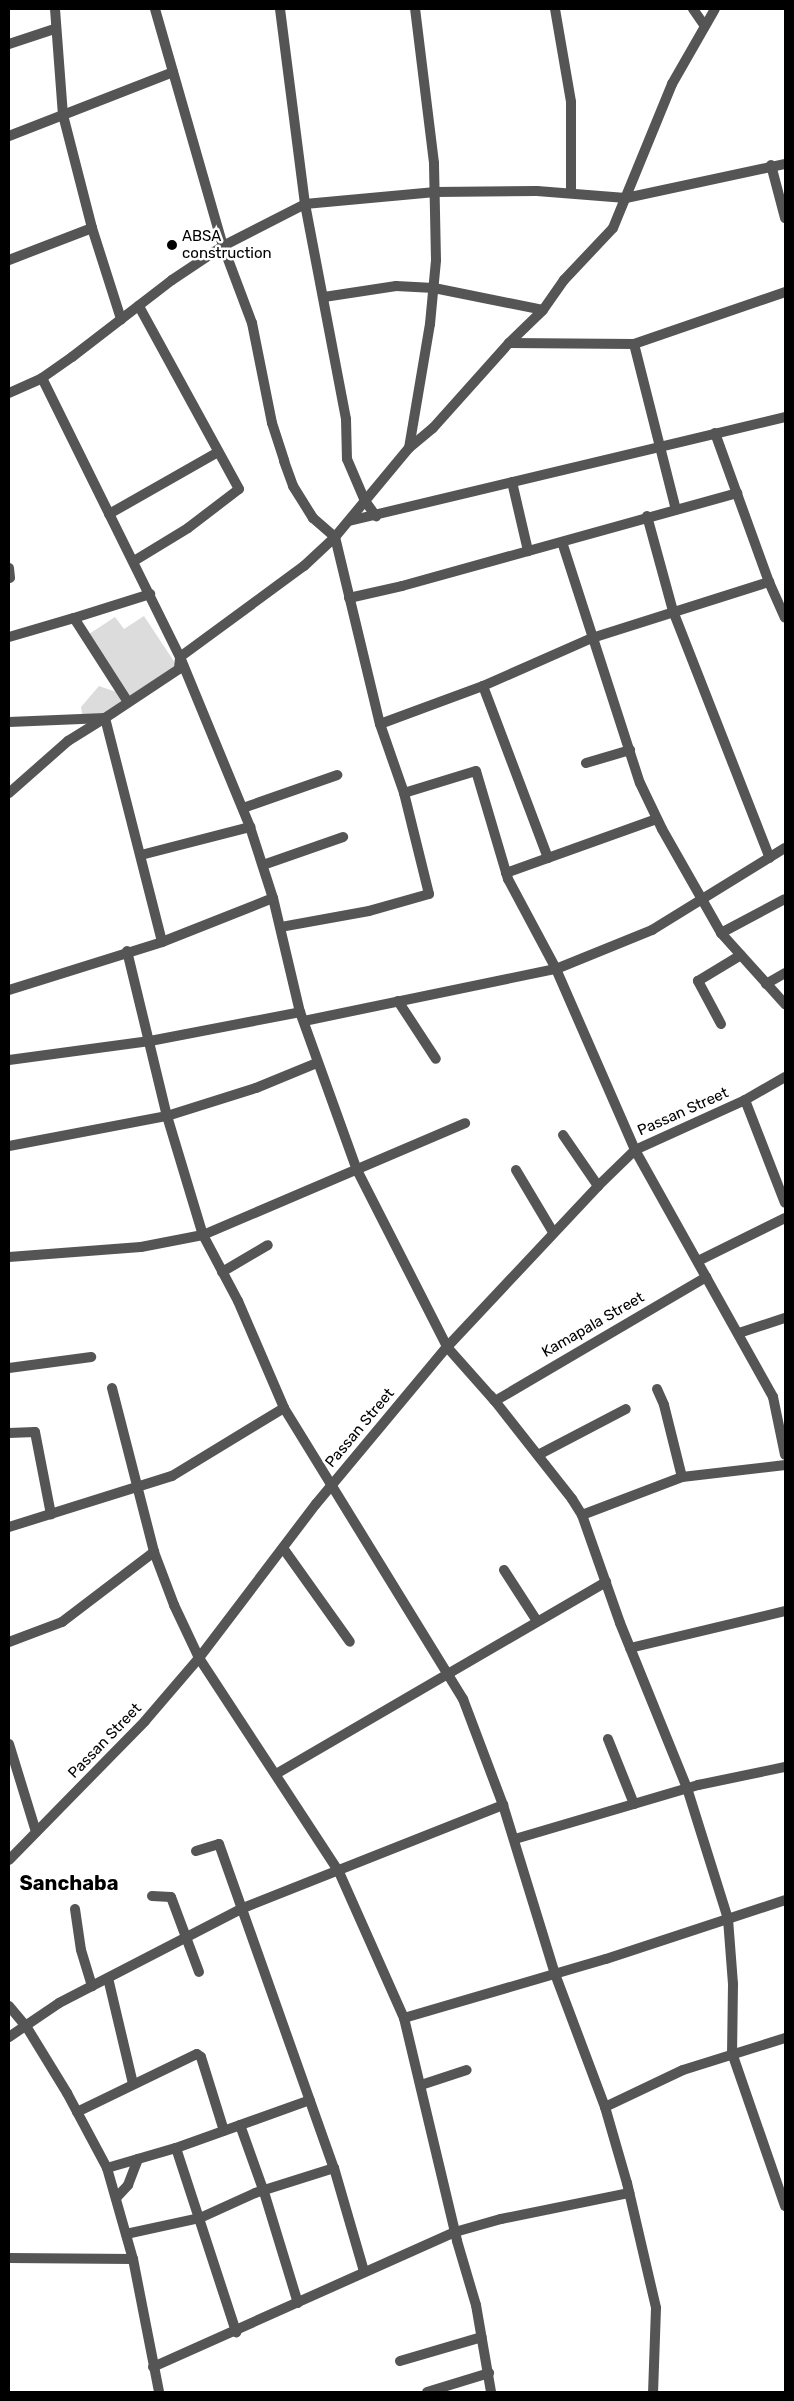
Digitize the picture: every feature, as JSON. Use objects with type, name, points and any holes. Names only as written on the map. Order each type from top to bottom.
[{"type":"street","points":[[55,9],[54,29],[63,115],[92,228],[121,319]]},
{"type":"street","points":[[155,9],[223,246],[252,323],[272,423],[293,486],[313,518],[335,537],[348,598],[380,724],[404,794],[429,894],[369,912],[281,927]]},
{"type":"street","points":[[280,9],[305,204],[346,419],[348,459],[365,501],[376,516]]},
{"type":"street","points":[[409,448],[434,288],[435,192],[415,9]]},
{"type":"street","points":[[555,9],[572,102],[571,192]]},
{"type":"street","points":[[692,9],[704,25]]},
{"type":"street","points":[[9,793],[68,740],[179,669],[180,657],[304,566],[335,537],[409,448],[433,428],[509,343],[543,310],[564,280],[613,228],[672,84],[704,25],[715,9]]},
{"type":"street","points":[[9,44],[54,29]]},
{"type":"street","points":[[9,136],[173,72]]},
{"type":"street","points":[[9,393],[42,378],[138,306],[223,246],[305,204],[435,192],[571,192],[626,198],[771,165],[785,164]]},
{"type":"street","points":[[771,165],[785,218]]},
{"type":"street","points":[[9,260],[92,228]]},
{"type":"street","points":[[324,297],[396,286],[434,288],[543,310]]},
{"type":"street","points":[[509,343],[634,344],[785,292]]},
{"type":"street","points":[[134,561],[188,528],[239,489],[138,306]]},
{"type":"street","points":[[634,344],[676,510]]},
{"type":"street","points":[[42,378],[180,657],[243,808],[273,898],[302,1016],[316,1063],[357,1170],[450,1351],[538,1455],[582,1515],[630,1648],[687,1788],[728,1919],[733,1984],[732,2053],[785,2206]]},
{"type":"street","points":[[349,521],[785,417]]},
{"type":"street","points":[[715,433],[769,582],[785,618]]},
{"type":"street","points":[[109,514],[218,452]]},
{"type":"street","points":[[512,482],[528,551]]},
{"type":"street","points":[[348,598],[562,542],[647,516],[737,493]]},
{"type":"street","points":[[647,516],[673,612],[770,858]]},
{"type":"street","points":[[562,542],[630,750],[657,818],[702,902],[722,933],[785,1004]]},
{"type":"street","points":[[380,724],[483,686],[592,638],[769,582]]},
{"type":"street","points":[[9,637],[150,594]]},
{"type":"street","points":[[74,618],[128,702]]},
{"type":"street","points":[[483,686],[548,858]]},
{"type":"street","points":[[9,722],[104,718]]},
{"type":"street","points":[[104,718],[162,942]]},
{"type":"street","points":[[586,763],[630,750]]},
{"type":"street","points":[[404,794],[476,771],[506,873],[556,968],[635,1150],[739,1333],[773,1397],[785,1455]]},
{"type":"street","points":[[243,808],[338,775]]},
{"type":"street","points":[[506,873],[657,818]]},
{"type":"street","points":[[141,855],[250,827]]},
{"type":"street","points":[[263,865],[343,837]]},
{"type":"street","points":[[9,1060],[150,1041],[398,1001],[556,968],[652,930],[702,902],[785,848]]},
{"type":"street","points":[[9,990],[127,951],[162,942],[273,898]]},
{"type":"street","points":[[722,933],[785,899]]},
{"type":"street","points":[[127,951],[167,1116],[203,1235],[238,1301],[284,1408],[330,1487],[463,1700],[504,1805],[555,1974],[605,2107],[628,2192],[656,2308],[653,2392]]},
{"type":"street","points":[[721,1024],[698,981],[741,955]]},
{"type":"street","points":[[766,984],[785,973]]},
{"type":"street","points":[[398,1001],[436,1059]]},
{"type":"street","points":[[9,1146],[167,1116],[256,1088],[316,1063]]},
{"type":"street","name":"Passan Street","points":[[9,1860],[109,1761],[199,1658],[330,1487],[553,1232],[598,1186],[635,1150],[744,1100],[785,1077]]},
{"type":"street","points":[[744,1100],[785,1203]]},
{"type":"street","points":[[9,1257],[141,1247],[203,1235],[465,1123]]},
{"type":"street","points":[[563,1135],[598,1186]]},
{"type":"street","points":[[516,1170],[553,1232]]},
{"type":"street","points":[[698,1262],[785,1218]]},
{"type":"street","points":[[222,1272],[268,1245]]},
{"type":"street","name":"Kamapala Street","points":[[450,1351],[495,1401],[706,1277]]},
{"type":"street","points":[[739,1333],[785,1318]]},
{"type":"street","points":[[9,1368],[91,1357]]},
{"type":"street","points":[[112,1388],[154,1552],[174,1605],[199,1658],[339,1872],[404,2018],[482,2337],[491,2392]]},
{"type":"street","points":[[657,1389],[664,1405],[682,1477]]},
{"type":"street","points":[[9,1527],[137,1488],[193,1466],[284,1408]]},
{"type":"street","points":[[538,1455],[626,1410]]},
{"type":"street","points":[[9,1432],[35,1432],[51,1514]]},
{"type":"street","points":[[582,1515],[682,1477],[785,1465]]},
{"type":"street","points":[[283,1548],[350,1642]]},
{"type":"street","points":[[9,1642],[62,1622],[154,1552]]},
{"type":"street","points":[[504,1570],[537,1620]]},
{"type":"street","points":[[276,1774],[537,1620],[606,1582]]},
{"type":"street","points":[[630,1648],[785,1611]]},
{"type":"street","points":[[608,1739],[634,1804]]},
{"type":"street","points":[[9,1744],[36,1832]]},
{"type":"street","points":[[515,1839],[687,1788],[785,1767]]},
{"type":"street","points":[[9,2037],[59,2003],[243,1908],[339,1872],[504,1805]]},
{"type":"street","points":[[196,1851],[219,1844],[334,2168],[364,2271]]},
{"type":"street","points":[[152,1896],[171,1897],[199,1972]]},
{"type":"street","points":[[404,2018],[555,1974],[785,1900]]},
{"type":"street","points":[[75,1909],[81,1950],[92,1986]]},
{"type":"street","points":[[108,1978],[133,2084]]},
{"type":"street","points":[[9,2006],[26,2026],[77,2112],[107,2168],[133,2258],[159,2392]]},
{"type":"street","points":[[605,2107],[683,2070],[732,2053],[785,2038]]},
{"type":"street","points":[[77,2112],[197,2054],[201,2057],[224,2130]]},
{"type":"street","points":[[421,2085],[467,2070]]},
{"type":"street","points":[[107,2168],[176,2148],[310,2100]]},
{"type":"street","points":[[240,2125],[264,2192],[298,2303]]},
{"type":"street","points":[[176,2148],[236,2332]]},
{"type":"street","points":[[116,2198],[128,2186],[138,2159]]},
{"type":"street","points":[[126,2234],[200,2218],[264,2192],[334,2168]]},
{"type":"street","points":[[153,2367],[236,2332],[364,2271],[455,2232],[501,2218],[628,2192]]},
{"type":"street","points":[[9,2258],[133,2258]]},
{"type":"street","points":[[400,2361],[482,2337]]},
{"type":"street","points":[[427,2392],[489,2372]]},
{"type":"shaded area","points":[[144,616],[179,669],[105,718],[83,720],[81,707],[99,686],[116,692],[89,634],[115,617],[124,629]]},
{"type":"place","name":"ABSA construction","points":[[172,245]]},
{"type":"district","name":"Sanchaba","points":[[69,1883]]}]
